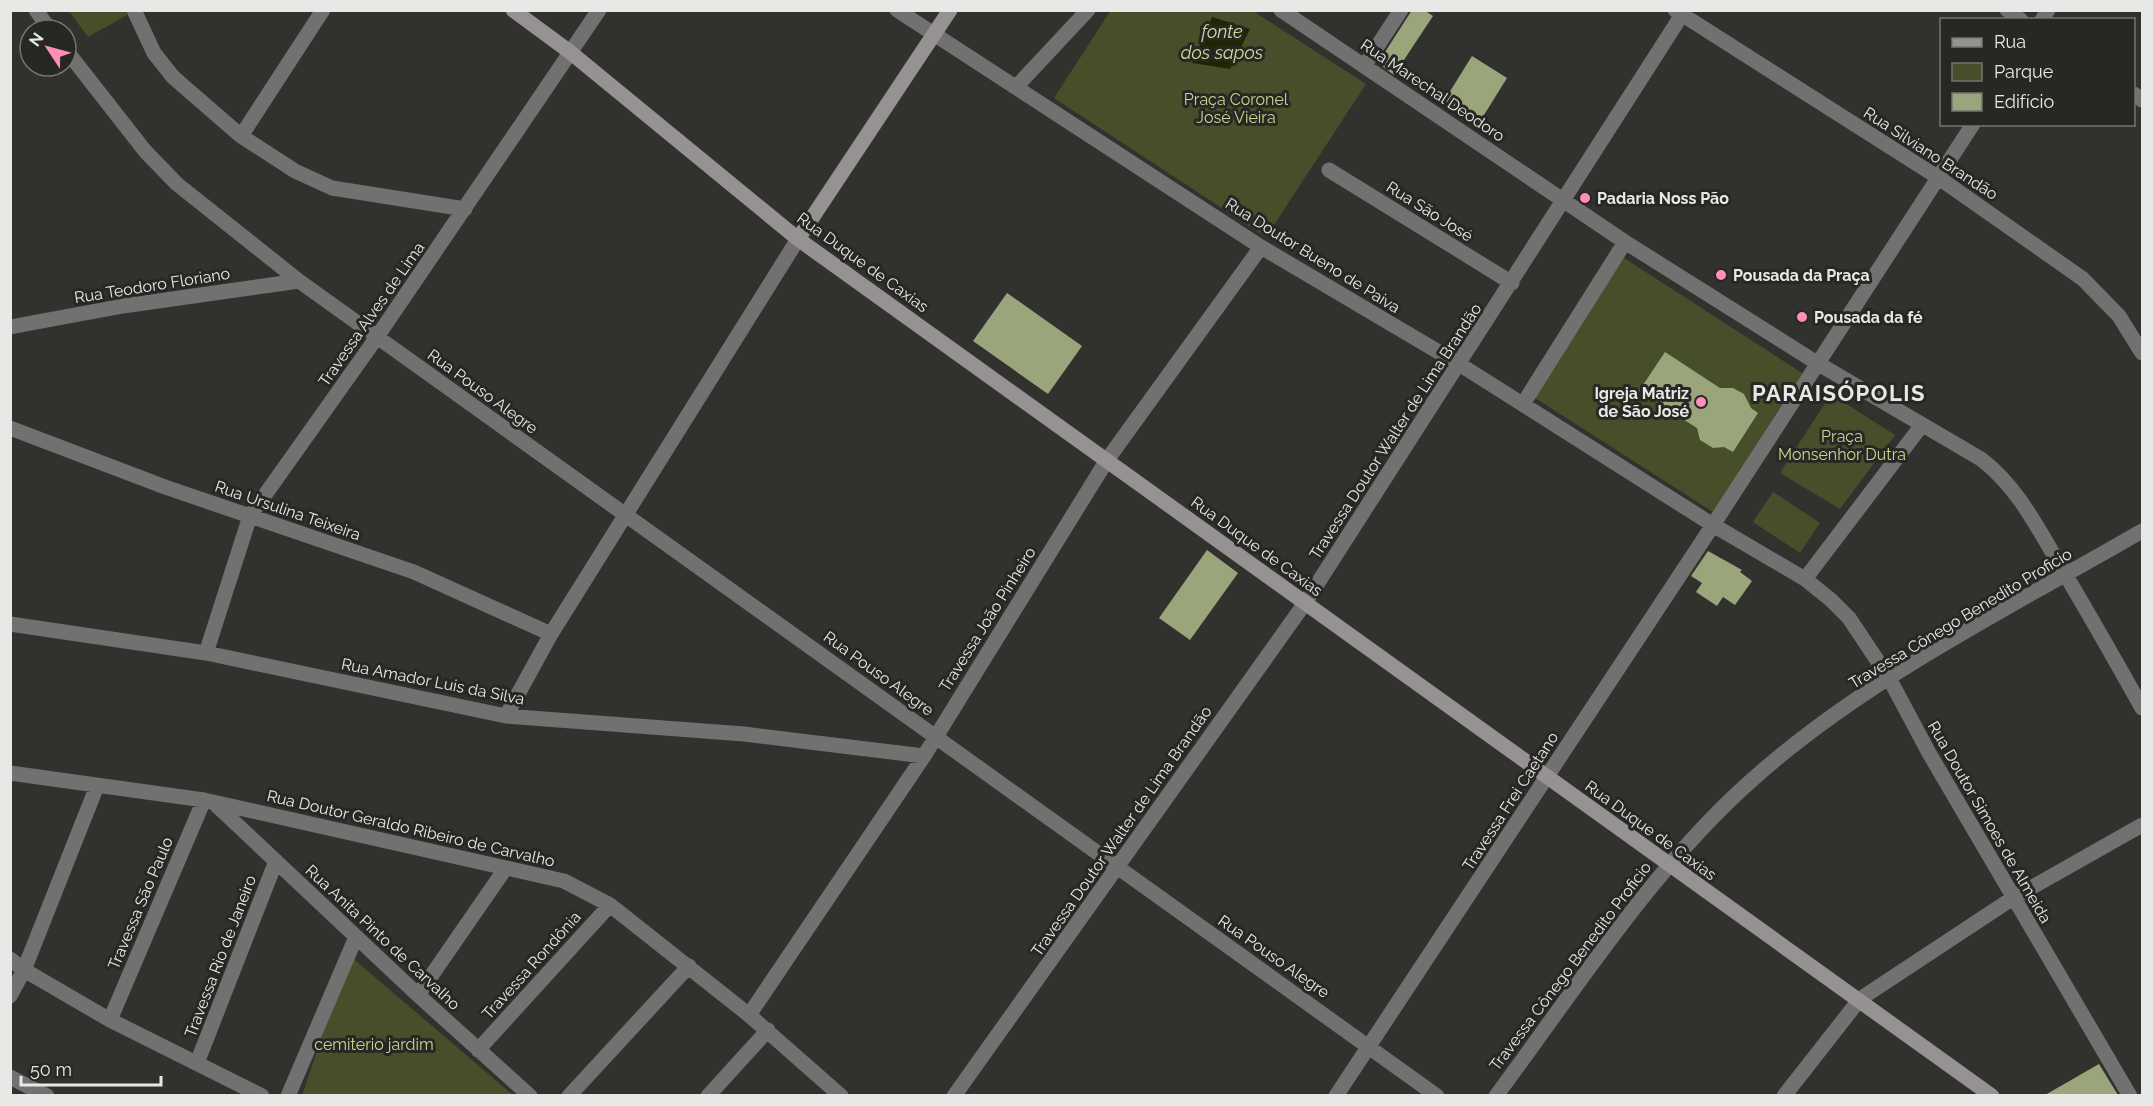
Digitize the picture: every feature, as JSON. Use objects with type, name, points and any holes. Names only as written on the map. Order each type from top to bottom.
[{"type":"street","points":[[134,10],[154,53],[173,77],[241,136],[295,171],[332,188],[465,208]]},
{"type":"street","points":[[241,136],[323,10]]},
{"type":"street","name":"Rua Duque de Caxias","points":[[513,10],[570,52],[798,239],[1668,865],[1860,999],[1992,1095]]},
{"type":"street","name":"Travessa Alves de Lima","points":[[206,653],[250,516],[377,337],[599,10]]},
{"type":"street","name":"Rua Doutor Bueno de Paiva","points":[[897,10],[1261,247],[1459,364],[1713,525]]},
{"type":"street","points":[[506,716],[551,634],[798,239],[950,10]]},
{"type":"street","name":"Rua Marechal Deodoro","points":[[1281,10],[1625,242],[1817,363],[1982,459],[2015,491],[2142,708]]},
{"type":"street","points":[[1365,65],[1401,10]]},
{"type":"street","points":[[1016,87],[1084,12]]},
{"type":"street","name":"Rua Silviano Brandão","points":[[1681,12],[1939,178],[2083,279],[2119,316],[2142,353]]},
{"type":"street","name":"Travessa Doutor Walter de Lima Brandão","points":[[954,1095],[1119,867],[1305,603],[1512,283],[1681,12]]},
{"type":"street","name":"Rua Pouso Alegre","points":[[78,65],[145,151],[177,184],[299,281],[1437,1095]]},
{"type":"street","points":[[1922,425],[1805,579],[1713,525],[1972,126]]},
{"type":"street","name":"Rua São José","points":[[1329,170],[1512,283]]},
{"type":"street","points":[[1523,404],[1625,242]]},
{"type":"street","name":"Travessa João Pinheiro","points":[[749,1015],[924,756],[1107,460],[1261,247]]},
{"type":"street","name":"Rua Teodoro Floriano","points":[[10,327],[123,306],[299,281]]},
{"type":"street","name":"Rua Ursulina Teixeira","points":[[10,428],[165,487],[414,572],[551,634]]},
{"type":"street","name":"Travessa Frei Caetano","points":[[1336,1095],[1713,525]]},
{"type":"street","name":"Travessa Cônego Benedito Proficio","points":[[1496,1095],[1668,865],[1753,778],[1804,737],[1888,678],[2142,531]]},
{"type":"street","name":"Rua Doutor Simoes de Almeida","points":[[1805,579],[1849,618],[1888,678],[2013,898],[2130,1095]]},
{"type":"street","name":"Rua Amador Luis da Silva","points":[[10,624],[206,653],[506,716],[744,734],[924,756]]},
{"type":"street","name":"Rua Doutor Geraldo Ribeiro de Carvalho","points":[[10,773],[208,801],[564,881],[610,905],[689,966],[768,1030],[838,1094]]},
{"type":"street","points":[[10,996],[24,970],[97,786]]},
{"type":"street","name":"Rua Anita Pinto de Carvalho","points":[[208,801],[276,861],[478,1050],[530,1095]]},
{"type":"street","name":"Travessa São Paulo","points":[[110,1020],[208,801]]},
{"type":"street","points":[[1784,1095],[1860,999],[2013,898],[2142,825]]},
{"type":"street","name":"Travessa Rio de Janeiro","points":[[197,1063],[276,861]]},
{"type":"street","points":[[418,995],[505,869]]},
{"type":"street","name":"Travessa Rondônia","points":[[478,1050],[610,905]]},
{"type":"street","points":[[288,1095],[356,937]]},
{"type":"street","points":[[10,959],[24,970],[110,1020],[262,1095]]},
{"type":"street","points":[[569,1095],[689,966]]},
{"type":"street","points":[[708,1095],[768,1030]]},
{"type":"street","points":[[10,1077],[47,1095]]},
{"type":"green space","name":"Praça Coronel José Vieira","points":[[1111,10],[1253,11],[1366,84],[1266,237],[1054,98]]},
{"type":"green space","points":[[69,11],[125,11],[127,15],[88,37],[78,23],[78,18],[74,18]]},
{"type":"green space","points":[[1621,256],[1802,373],[1713,512],[1532,396]]},
{"type":"green space","name":"Praça Monsenhor Dutra","points":[[1831,394],[1895,435],[1840,509],[1780,473]]},
{"type":"green space","name":"Praça Monsenhor Dutra","points":[[1773,492],[1820,523],[1800,553],[1753,522]]},
{"type":"green space","name":"cemiterio jardim","points":[[349,955],[513,1095],[302,1096]]},
{"type":"water","name":"fonte dos sapos","points":[[1212,17],[1250,29],[1230,69],[1192,63]]},
{"type":"building","points":[[1412,10],[1424,10],[1433,16],[1394,75],[1378,63]]},
{"type":"building","points":[[1472,56],[1507,78],[1479,123],[1444,101]]},
{"type":"building","points":[[1007,293],[1082,346],[1048,394],[973,341]]},
{"type":"building","name":"Igreja Matriz de São José","points":[[1665,352],[1720,388],[1733,388],[1744,394],[1751,408],[1758,413],[1733,452],[1724,447],[1713,448],[1700,440],[1697,428],[1639,391]]},
{"type":"building","points":[[1207,550],[1238,573],[1190,640],[1159,618]]},
{"type":"building","points":[[1708,551],[1742,570],[1740,572],[1752,581],[1735,605],[1723,597],[1717,606],[1696,592],[1702,583],[1691,576]]},
{"type":"building","points":[[2099,1064],[2118,1095],[2045,1095]]},
{"type":"place","name":"Padaria Noss Pão","points":[[1585,198]]},
{"type":"place","name":"Pousada da Praça","points":[[1721,275]]},
{"type":"place","name":"Pousada da fé","points":[[1802,317]]},
{"type":"place","name":"Igreja Matriz de São José","points":[[1701,402]]},
{"type":"district","name":"PARAISÓPOLIS","points":[[1839,393]]}]
